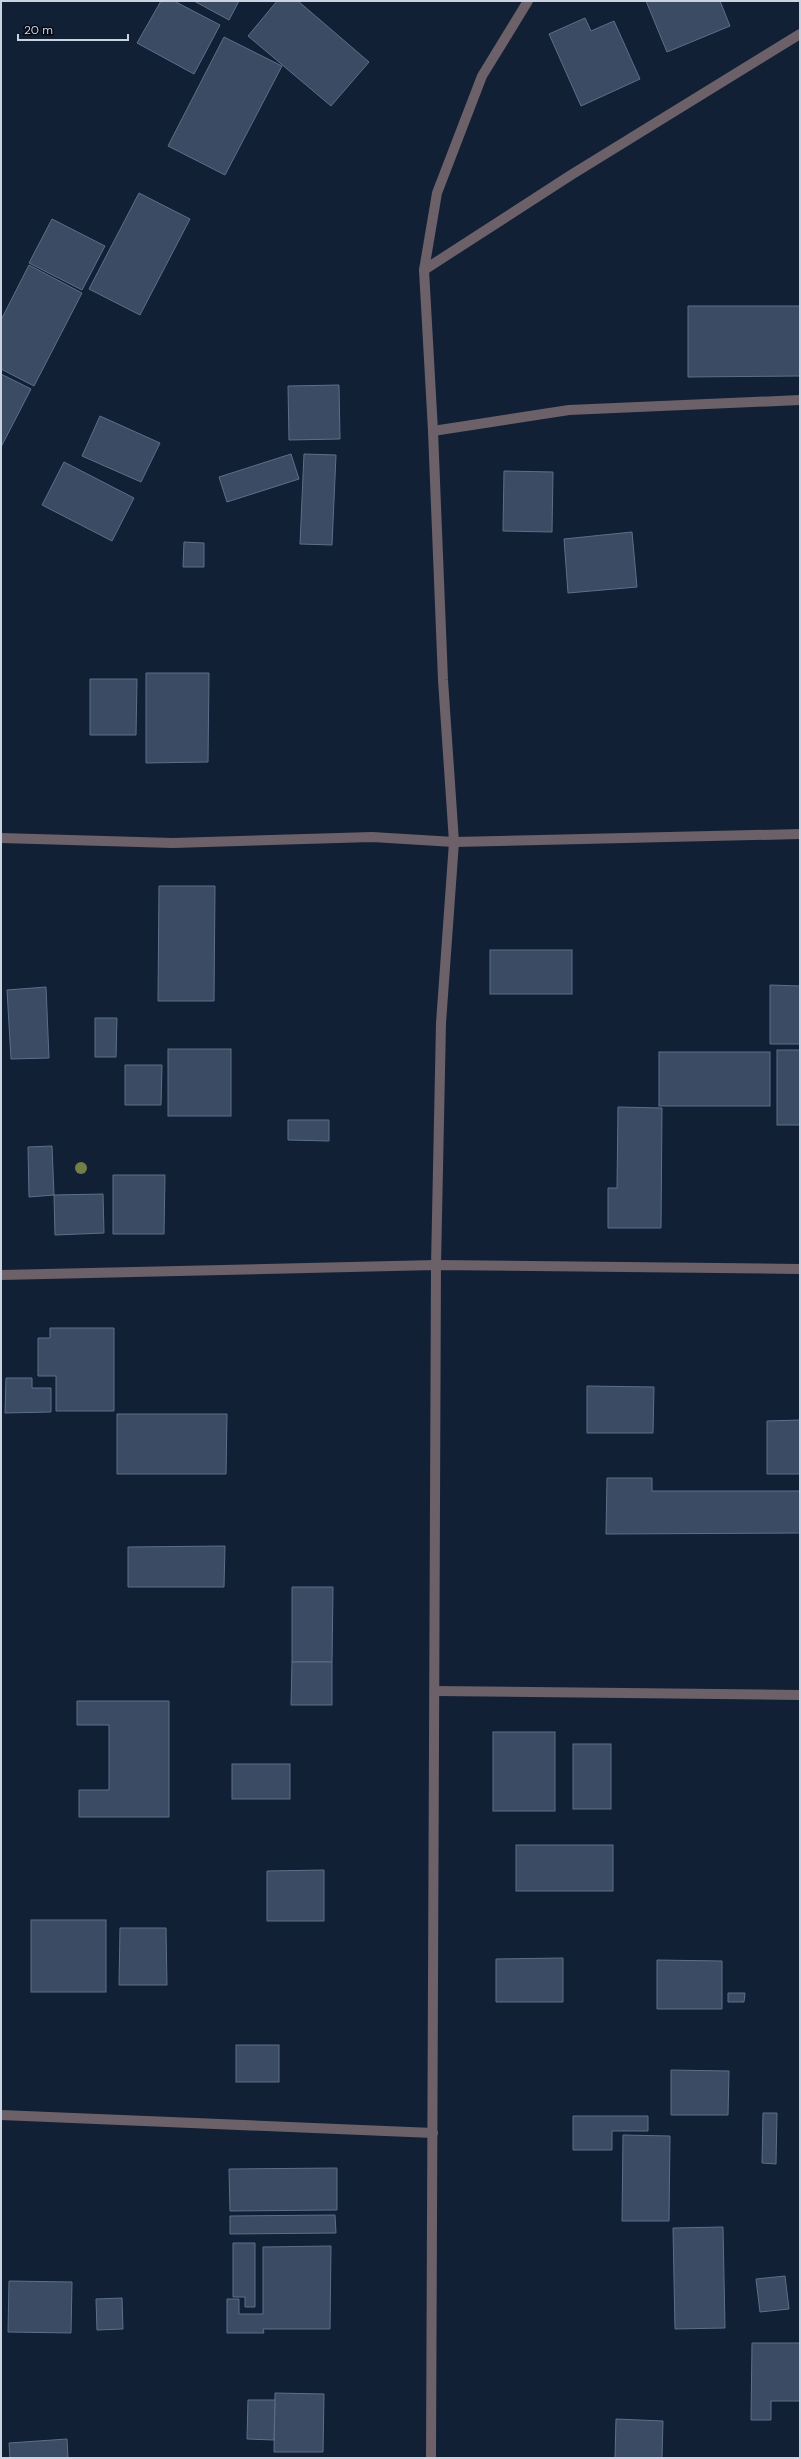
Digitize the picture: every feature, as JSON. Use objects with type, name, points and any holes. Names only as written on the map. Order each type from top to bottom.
[{"type":"street","points":[[431,2458],[436,1265],[441,1023],[454,842],[443,680],[433,431],[424,270],[437,193],[482,76],[528,1]]},
{"type":"street","points":[[424,270],[571,176],[800,34]]},
{"type":"street","points":[[433,431],[569,410],[800,400]]},
{"type":"street","points":[[1,838],[173,843],[372,837],[454,842],[800,834]]},
{"type":"street","points":[[1,1275],[436,1265],[800,1269]]},
{"type":"street","points":[[435,1691],[800,1695]]},
{"type":"street","points":[[1,2116],[433,2133]]},
{"type":"building","points":[[161,1],[174,1],[220,25],[194,74],[137,43]]},
{"type":"building","points":[[194,1],[239,1],[229,20]]},
{"type":"building","points":[[277,1],[298,1],[369,62],[331,106],[248,36]]},
{"type":"building","points":[[646,1],[720,1],[730,26],[667,52]]},
{"type":"building","points":[[585,18],[591,31],[614,21],[640,79],[581,106],[549,34]]},
{"type":"building","points":[[224,37],[282,66],[225,175],[168,146]]},
{"type":"building","points":[[139,193],[190,219],[140,315],[89,289]]},
{"type":"building","points":[[52,219],[105,246],[82,290],[29,263]]},
{"type":"building","points":[[29,265],[82,293],[34,386],[1,369],[1,320]]},
{"type":"building","points":[[688,306],[800,306],[800,376],[688,377]]},
{"type":"building","points":[[1,374],[31,389],[1,447]]},
{"type":"building","points":[[339,385],[340,439],[289,440],[288,386]]},
{"type":"building","points":[[100,416],[160,443],[141,482],[82,456]]},
{"type":"building","points":[[291,454],[299,479],[227,502],[219,477]]},
{"type":"building","points":[[304,454],[336,455],[332,545],[300,544]]},
{"type":"building","points":[[64,462],[134,498],[112,541],[42,505]]},
{"type":"building","points":[[504,471],[553,472],[552,532],[503,531]]},
{"type":"building","points":[[632,532],[637,587],[568,593],[564,539]]},
{"type":"building","points":[[184,542],[204,543],[204,567],[183,567]]},
{"type":"building","points":[[146,673],[209,673],[208,762],[146,763]]},
{"type":"building","points":[[90,679],[137,679],[136,735],[90,735]]},
{"type":"building","points":[[159,886],[215,886],[214,1001],[158,1001]]},
{"type":"building","points":[[490,950],[572,950],[572,994],[490,994]]},
{"type":"building","points":[[770,985],[800,986],[800,1044],[770,1044]]},
{"type":"building","points":[[46,987],[49,1058],[11,1059],[7,990]]},
{"type":"building","points":[[95,1018],[117,1018],[116,1057],[95,1057]]},
{"type":"building","points":[[168,1049],[231,1049],[231,1116],[168,1116]]},
{"type":"building","points":[[777,1050],[800,1050],[800,1125],[777,1125]]},
{"type":"building","points":[[659,1052],[770,1052],[770,1106],[659,1106]]},
{"type":"building","points":[[125,1065],[162,1065],[161,1105],[125,1105]]},
{"type":"building","points":[[618,1107],[662,1108],[661,1228],[608,1228],[608,1188],[617,1188]]},
{"type":"building","points":[[288,1120],[329,1120],[329,1141],[288,1140]]},
{"type":"building","points":[[52,1146],[54,1195],[29,1197],[28,1147]]},
{"type":"building","points":[[113,1175],[165,1175],[164,1234],[113,1234]]},
{"type":"building","points":[[103,1194],[104,1233],[55,1235],[54,1195]]},
{"type":"building","points":[[50,1328],[114,1328],[114,1411],[56,1411],[56,1376],[38,1376],[38,1338],[50,1338]]},
{"type":"building","points":[[6,1378],[32,1378],[32,1388],[51,1388],[51,1412],[5,1413]]},
{"type":"building","points":[[587,1386],[654,1387],[653,1433],[587,1433]]},
{"type":"building","points":[[117,1414],[227,1414],[226,1474],[117,1474]]},
{"type":"building","points":[[800,1420],[800,1474],[767,1474],[767,1421]]},
{"type":"building","points":[[607,1478],[652,1478],[652,1491],[800,1491],[800,1533],[606,1534]]},
{"type":"building","points":[[225,1546],[224,1587],[128,1587],[128,1547]]},
{"type":"building","points":[[292,1587],[333,1587],[332,1662],[292,1662]]},
{"type":"building","points":[[292,1662],[332,1662],[332,1705],[291,1705]]},
{"type":"building","points":[[77,1701],[169,1701],[169,1817],[79,1817],[79,1790],[109,1790],[109,1725],[77,1725]]},
{"type":"building","points":[[493,1732],[555,1732],[555,1811],[493,1811]]},
{"type":"building","points":[[573,1744],[611,1744],[611,1809],[573,1809]]},
{"type":"building","points":[[232,1764],[290,1764],[290,1799],[232,1799]]},
{"type":"building","points":[[516,1845],[613,1845],[613,1891],[516,1891]]},
{"type":"building","points":[[324,1870],[324,1921],[267,1921],[267,1871]]},
{"type":"building","points":[[31,1920],[106,1920],[106,1992],[31,1992]]},
{"type":"building","points":[[120,1928],[166,1928],[167,1985],[119,1985]]},
{"type":"building","points":[[563,1958],[563,2002],[496,2002],[496,1959]]},
{"type":"building","points":[[657,1960],[722,1961],[722,2009],[657,2009]]},
{"type":"building","points":[[728,1993],[745,1993],[744,2002],[728,2002]]},
{"type":"building","points":[[236,2045],[279,2045],[279,2082],[236,2082]]},
{"type":"building","points":[[671,2070],[729,2071],[728,2115],[671,2115]]},
{"type":"building","points":[[763,2113],[777,2113],[776,2164],[762,2163]]},
{"type":"building","points":[[573,2116],[648,2116],[648,2131],[612,2131],[612,2150],[573,2150]]},
{"type":"building","points":[[623,2135],[670,2136],[669,2221],[622,2221]]},
{"type":"building","points":[[337,2168],[337,2210],[230,2211],[229,2169]]},
{"type":"building","points":[[335,2215],[336,2233],[230,2234],[230,2216]]},
{"type":"building","points":[[723,2227],[725,2328],[675,2329],[673,2228]]},
{"type":"building","points":[[233,2243],[255,2243],[255,2307],[245,2307],[245,2297],[233,2297]]},
{"type":"building","points":[[331,2246],[330,2329],[263,2329],[264,2333],[227,2333],[227,2299],[239,2299],[239,2314],[263,2314],[263,2247]]},
{"type":"building","points":[[785,2276],[789,2309],[760,2312],[756,2279]]},
{"type":"building","points":[[9,2281],[72,2282],[71,2333],[8,2332]]},
{"type":"building","points":[[122,2298],[123,2329],[97,2330],[96,2299]]},
{"type":"building","points":[[752,2343],[800,2343],[800,2401],[771,2401],[771,2420],[751,2420]]},
{"type":"building","points":[[275,2393],[324,2394],[323,2452],[274,2452]]},
{"type":"building","points":[[248,2400],[275,2400],[274,2440],[247,2439]]},
{"type":"building","points":[[616,2419],[663,2421],[662,2458],[615,2458]]},
{"type":"building","points":[[67,2439],[68,2458],[10,2458],[9,2443]]}]
